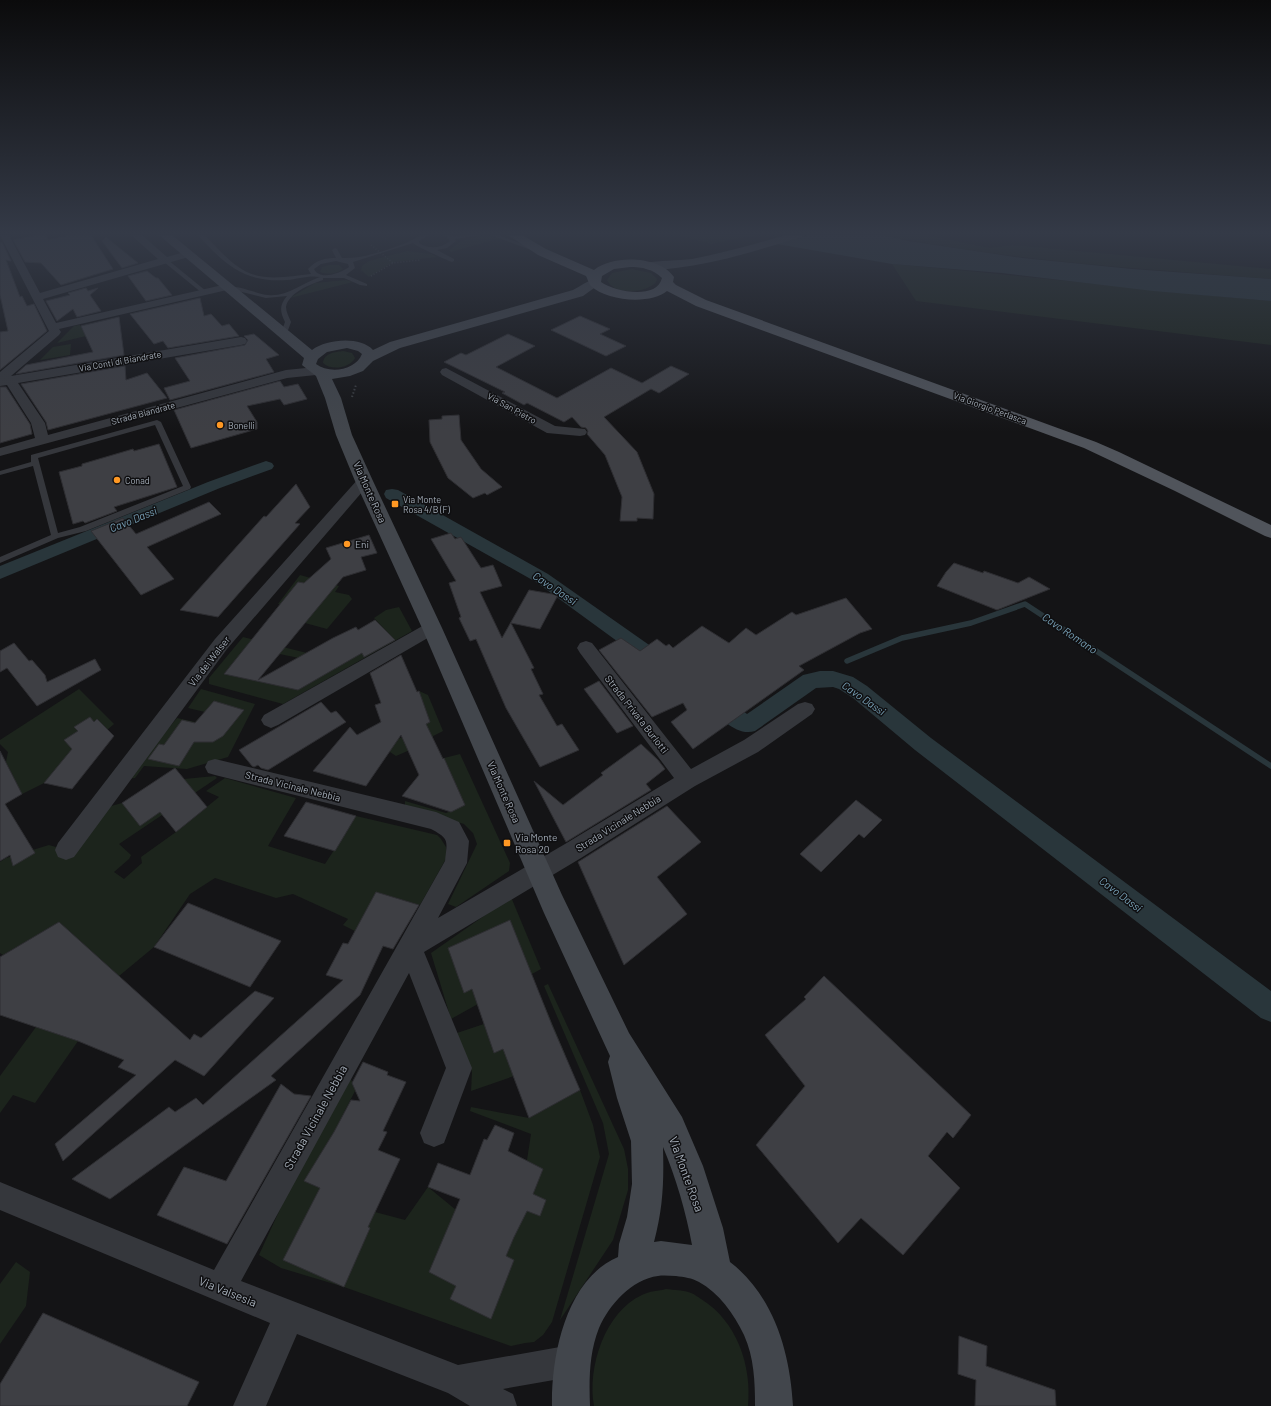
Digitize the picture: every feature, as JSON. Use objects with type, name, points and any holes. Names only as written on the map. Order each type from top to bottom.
[{"type":"main road","points":[[245,301],[286,334],[314,366],[336,374],[354,377]]},
{"type":"main road","points":[[342,399],[354,377],[369,358],[383,350],[426,336],[552,301]]},
{"type":"main road","name":"Via Giorgio Perlasca","points":[[690,301],[701,303]]},
{"type":"main road","name":"Via Giorgio Perlasca","points":[[696,301],[1090,445],[1157,475],[1271,532]]},
{"type":"main road","points":[[286,334],[320,343],[338,345],[355,345],[426,336]]},
{"type":"main road","points":[[314,366],[322,349],[338,345]]},
{"type":"main road","points":[[355,345],[366,350],[369,354],[369,358]]},
{"type":"main road","name":"Via Monte Rosa","points":[[314,366],[342,399],[344,435],[432,628],[553,904],[619,1043],[671,1128],[686,1166],[706,1228],[714,1271]]},
{"type":"main road","name":"Via Monte Rosa","points":[[619,1043],[632,1098],[647,1141],[648,1184],[644,1217],[636,1244],[634,1265]]},
{"type":"main road","points":[[571,1406],[569,1388],[571,1361],[577,1337],[587,1314],[605,1287],[620,1274],[634,1265],[660,1258],[688,1260],[714,1271],[730,1284],[745,1300],[758,1323],[768,1348],[774,1387],[774,1406]]},
{"type":"street","points":[[40,301],[55,332],[3,380],[38,423],[42,440]]},
{"type":"street","points":[[53,326],[166,301]]},
{"type":"street","name":"Via Conti di Biandrate","points":[[3,380],[241,341]]},
{"type":"street","name":"Strada Biandrate","points":[[0,452],[314,366]]},
{"type":"street","name":"Via San Pietro","points":[[446,372],[552,430],[580,432]]},
{"type":"street","name":"Via dei Walser","points":[[66,850],[222,644],[364,481]]},
{"type":"street","points":[[271,720],[432,628]]},
{"type":"street","name":"Strada Privata Burlotti","points":[[586,648],[688,780]]},
{"type":"street","name":"Strada Vicinale Nebbia","points":[[410,947],[539,871],[688,780],[751,746],[805,709]]},
{"type":"street","name":"Strada Vicinale Nebbia","points":[[214,767],[436,821],[451,829],[458,841],[456,863],[220,1288]]},
{"type":"street","points":[[410,947],[459,1068],[434,1133]]},
{"type":"street","name":"Via Valsesia","points":[[0,1196],[289,1316],[458,1381],[501,1406]]},
{"type":"street","points":[[249,1406],[289,1316]]},
{"type":"street","points":[[458,1381],[571,1361]]},
{"type":"street","name":"Via Valsesia","points":[[458,1381],[480,1406]]},
{"type":"lane","points":[[285,301],[283,308],[288,322],[286,334]]},
{"type":"lane","points":[[0,560],[55,536],[83,528],[187,487],[157,422],[34,457],[55,536]]},
{"type":"lane","points":[[0,473],[35,463]]},
{"type":"path","points":[[342,399],[354,377]]},
{"type":"shaded area","points":[[916,301],[1271,301],[1271,345]]},
{"type":"shaded area","points":[[80,325],[86,336],[57,343],[74,326]]},
{"type":"shaded area","points":[[71,344],[70,355],[40,360],[53,347]]},
{"type":"shaded area","points":[[343,351],[352,353],[355,358],[349,364],[335,368],[323,363],[325,357],[328,355]]},
{"type":"shaded area","points":[[300,575],[339,586],[335,592],[349,595],[352,599],[327,629],[305,623],[332,589],[298,582],[280,604],[278,604]]},
{"type":"shaded area","points":[[399,607],[412,631],[283,704],[209,684],[209,678],[243,637],[307,653],[299,658],[246,647],[224,674],[298,690],[391,636],[374,618],[386,610]]},
{"type":"shaded area","points":[[79,689],[114,724],[44,783],[22,794],[6,762],[8,752],[0,744],[0,740]]},
{"type":"shaded area","points":[[201,689],[255,704],[228,757],[187,769],[144,766],[135,778],[126,779],[177,718],[195,722],[205,712],[188,708]]},
{"type":"shaded area","points":[[419,691],[428,695],[443,731],[433,736],[433,740],[396,756],[390,752],[381,737],[394,740],[421,731],[420,726],[430,722]]},
{"type":"shaded area","points":[[460,754],[510,863],[509,871],[456,907],[448,904],[477,844],[473,833],[464,824],[405,807],[405,801],[446,813],[465,805],[444,758]]},
{"type":"shaded area","points":[[215,776],[217,778],[119,844],[131,855],[129,859],[114,872],[124,879],[142,863],[141,857],[176,832],[219,797],[206,791],[225,778],[296,798],[268,846],[325,864],[356,816],[437,835],[446,847],[447,857],[420,905],[376,892],[361,934],[343,925],[348,919],[293,894],[276,898],[215,878],[190,894],[154,947],[119,976],[59,922],[3,955],[0,953],[0,862],[6,858],[49,845],[66,850],[97,810],[122,803],[184,779]]},
{"type":"shaded area","points":[[511,897],[541,969],[451,1019],[431,953]]},
{"type":"shaded area","points":[[548,984],[624,1149],[628,1169],[628,1190],[613,1240],[560,1320],[609,1154],[603,1123],[544,986]]},
{"type":"shaded area","points":[[544,1004],[565,1054],[537,1068],[471,1091],[472,1072],[457,1033]]},
{"type":"shaded area","points":[[36,1027],[78,1041],[35,1103],[13,1095],[0,1113],[0,1076]]},
{"type":"shaded area","points":[[349,1059],[351,1079],[355,1091],[334,1132],[304,1181],[375,1212],[405,1220],[428,1187],[456,1210],[527,1160],[531,1134],[470,1111],[471,1107],[529,1118],[580,1090],[593,1125],[600,1157],[552,1322],[543,1335],[534,1342],[511,1346],[344,1287],[281,1268],[259,1255]]},
{"type":"shaded area","points":[[16,1262],[30,1272],[26,1306],[0,1344],[0,1284]]},
{"type":"shaded area","points":[[666,1289],[685,1291],[693,1294],[714,1308],[724,1319],[740,1346],[744,1360],[749,1391],[748,1406],[594,1406],[593,1375],[596,1358],[609,1327],[618,1314],[629,1303],[645,1294]]},
{"type":"building","points":[[1,301],[24,301],[27,306],[34,304],[47,331],[0,370],[0,332],[8,331]]},
{"type":"building","points":[[46,301],[94,301],[101,311],[77,317],[73,309],[57,321]]},
{"type":"building","points":[[189,301],[201,301],[204,316],[211,314],[222,326],[229,324],[239,336],[168,348],[163,341],[154,344],[130,314]]},
{"type":"building","points":[[580,316],[610,329],[600,334],[626,346],[606,356],[551,330]]},
{"type":"building","points":[[119,317],[124,355],[16,374],[26,365],[93,352],[81,326]]},
{"type":"building","points":[[254,334],[279,355],[266,359],[274,372],[170,400],[164,388],[190,381],[175,358],[245,345],[248,340],[244,336]]},
{"type":"building","points":[[508,334],[535,346],[496,367],[557,398],[611,368],[642,383],[671,366],[689,374],[659,393],[651,389],[604,417],[637,452],[654,494],[653,519],[637,518],[637,521],[620,521],[622,497],[605,455],[587,434],[588,431],[586,428],[581,427],[572,417],[564,422],[527,403],[524,405],[502,393],[505,392],[444,362],[461,353],[466,355]]},
{"type":"building","points":[[125,366],[126,380],[147,373],[167,398],[48,430],[46,422],[21,384]]},
{"type":"building","points":[[280,381],[284,387],[298,384],[307,399],[284,405],[280,399],[247,406],[257,422],[257,429],[191,448],[174,410]]},
{"type":"building","points":[[0,387],[6,387],[30,424],[32,434],[0,443]]},
{"type":"building","points":[[459,415],[461,440],[481,469],[502,487],[487,495],[485,493],[473,498],[448,478],[430,442],[429,420],[442,419],[442,416]]},
{"type":"building","name":"Conad","points":[[159,444],[177,487],[114,507],[117,511],[85,523],[83,521],[73,524],[59,472],[133,449],[134,451]]},
{"type":"building","points":[[296,484],[310,507],[295,523],[300,524],[218,617],[180,610],[264,516],[266,517]]},
{"type":"building","points":[[209,502],[221,514],[147,547],[174,579],[141,595],[91,531],[123,518],[136,534]]},
{"type":"building","points":[[451,533],[455,539],[461,537],[481,568],[493,565],[502,586],[480,592],[502,638],[529,590],[558,595],[540,629],[511,623],[534,668],[531,669],[543,694],[539,695],[557,726],[562,724],[579,750],[540,767],[506,708],[476,639],[470,641],[459,618],[461,617],[449,583],[456,581],[431,539]]},
{"type":"building","points":[[369,535],[377,553],[361,557],[366,570],[343,577],[258,680],[333,638],[356,627],[358,630],[375,620],[395,640],[364,657],[362,653],[298,690],[224,674],[298,582],[304,583],[331,559],[326,548]]},
{"type":"building","points":[[954,563],[983,573],[984,571],[1018,583],[1029,577],[1050,589],[997,610],[937,586]]},
{"type":"building","points":[[846,598],[872,629],[860,633],[799,666],[804,670],[693,749],[671,722],[687,710],[683,703],[652,717],[599,650],[621,638],[640,651],[657,639],[666,646],[669,644],[673,648],[702,626],[729,643],[746,628],[756,635],[792,612],[796,615]]},
{"type":"building","points":[[14,643],[29,661],[32,660],[45,675],[47,682],[95,659],[101,670],[37,706],[7,668],[0,672],[0,651]]},
{"type":"building","points":[[401,655],[417,692],[419,691],[430,722],[426,724],[443,759],[444,758],[465,805],[451,812],[402,796],[419,775],[401,735],[366,786],[313,771],[350,727],[357,735],[381,722],[375,705],[381,703],[370,673]]},
{"type":"building","points":[[599,681],[633,726],[617,733],[584,689]]},
{"type":"building","points":[[214,701],[244,710],[223,736],[213,742],[194,742],[179,766],[148,759],[159,744],[164,745],[182,720],[195,723]]},
{"type":"building","points":[[321,702],[331,713],[336,711],[346,722],[268,770],[261,768],[258,765],[254,767],[252,766],[239,750]]},
{"type":"building","points":[[90,717],[94,722],[97,719],[114,736],[72,789],[44,783],[72,749],[64,740],[78,731],[74,727]]},
{"type":"building","points":[[641,744],[665,769],[646,784],[651,790],[566,842],[534,781],[563,805],[603,775],[601,773]]},
{"type":"building","points":[[0,751],[22,794],[5,804],[35,853],[13,866],[10,855],[0,861]]},
{"type":"building","points":[[175,768],[207,807],[176,832],[160,812],[140,826],[122,803]]},
{"type":"building","points":[[856,800],[882,820],[864,838],[859,834],[821,872],[800,854]]},
{"type":"building","points":[[306,802],[356,816],[335,851],[284,836]]},
{"type":"building","points":[[667,806],[701,842],[657,877],[687,914],[624,965],[578,862]]},
{"type":"building","points":[[376,892],[419,905],[393,949],[383,946],[360,995],[271,1076],[276,1080],[110,1199],[72,1179],[169,1107],[175,1112],[196,1098],[203,1105],[343,980],[326,975],[343,943],[348,944]]},
{"type":"building","points":[[188,903],[281,941],[250,987],[154,947]]},
{"type":"building","points":[[510,920],[580,1090],[529,1118],[503,1049],[494,1053],[472,989],[464,993],[448,948]]},
{"type":"building","points":[[59,922],[190,1040],[194,1034],[201,1038],[255,991],[274,998],[204,1076],[175,1060],[63,1161],[55,1144],[136,1075],[118,1067],[124,1060],[78,1041],[0,1015],[0,957]]},
{"type":"building","points":[[824,976],[971,1115],[953,1138],[947,1132],[928,1156],[960,1188],[903,1255],[861,1218],[838,1243],[756,1145],[805,1086],[765,1035],[806,999],[804,997]]},
{"type":"building","points":[[363,1062],[388,1072],[387,1075],[406,1082],[383,1131],[387,1132],[378,1150],[400,1159],[368,1227],[370,1228],[344,1287],[283,1260],[320,1188],[304,1181],[334,1132],[351,1100],[360,1101],[352,1083]]},
{"type":"building","points":[[281,1084],[294,1094],[311,1096],[227,1244],[157,1215],[184,1167],[226,1181]]},
{"type":"building","points":[[495,1125],[514,1133],[508,1151],[543,1169],[533,1194],[546,1200],[540,1216],[527,1211],[514,1237],[506,1256],[514,1260],[491,1319],[450,1299],[456,1286],[429,1272],[460,1199],[428,1187],[438,1163],[470,1175],[484,1139],[487,1140]]},
{"type":"building","points":[[43,1313],[199,1382],[187,1406],[0,1406],[0,1384]]},
{"type":"building","points":[[959,1336],[987,1346],[986,1366],[1055,1390],[1056,1406],[975,1406],[976,1380],[958,1374]]},
{"type":"waterway","name":"Cavo Dassi","points":[[0,573],[214,485],[266,466]]},
{"type":"waterway","name":"Cavo Dassi","points":[[392,494],[542,578],[665,666]]},
{"type":"waterway","name":"Cavo Romano","points":[[847,661],[902,638],[971,623],[1025,604],[1271,766]]},
{"type":"waterway","name":"Cavo Dassi","points":[[714,701],[747,725],[810,681],[833,679],[846,683],[860,692],[923,744],[1271,1008]]},
{"type":"place","name":"Bonelli","points":[[220,425]]},
{"type":"place","name":"Conad","points":[[117,480]]},
{"type":"place","name":"Via Monte Rosa 4/B (F)","points":[[395,504]]},
{"type":"place","name":"Eni","points":[[347,544]]},
{"type":"place","name":"Via Monte Rosa 20","points":[[507,843]]}]
